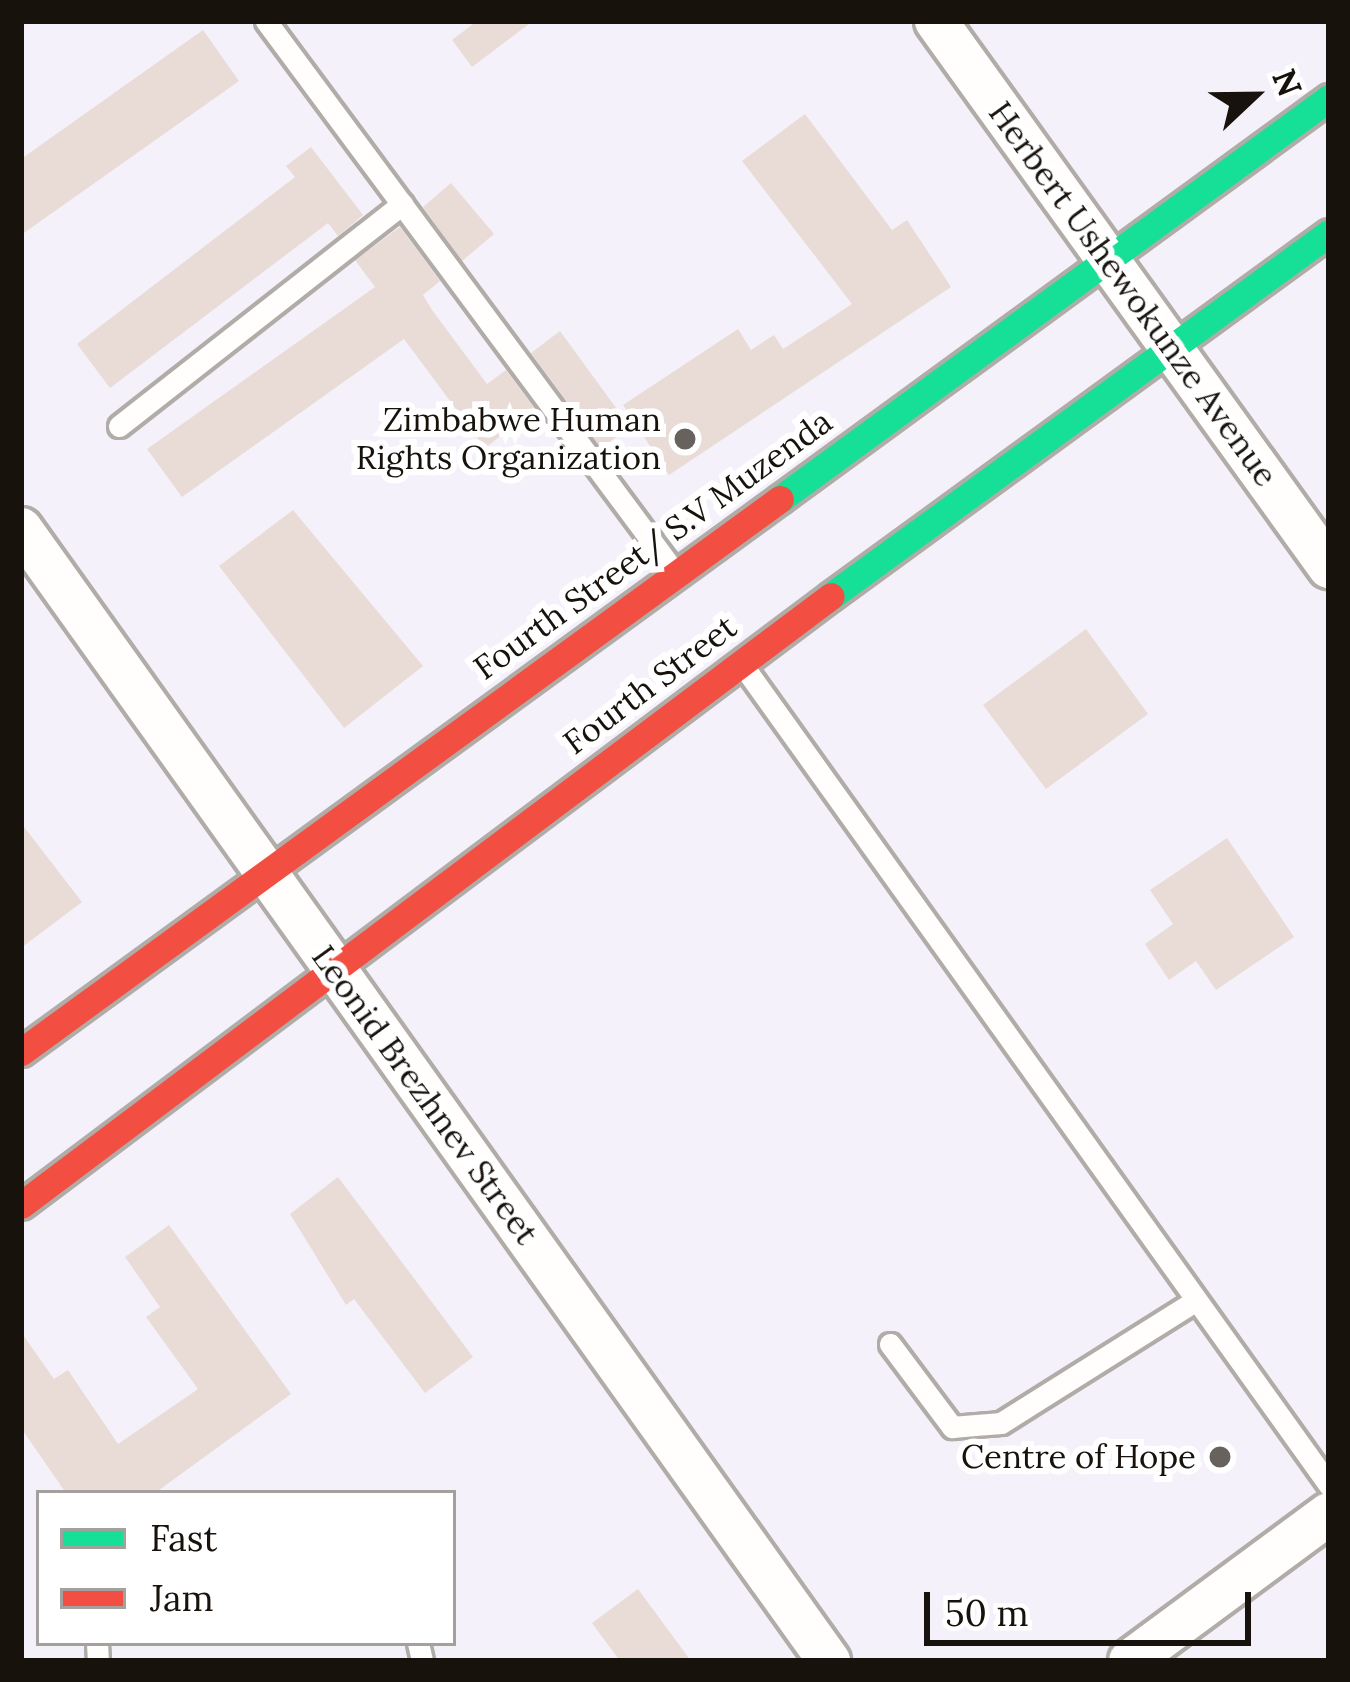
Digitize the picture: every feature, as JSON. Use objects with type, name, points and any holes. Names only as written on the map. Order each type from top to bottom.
[{"type":"main road","name":"Fourth Street/ S.V Muzenda","points":[[21,1052],[263,869],[677,575],[1329,98]]},
{"type":"main road","name":"Fourth Street","points":[[21,1205],[740,662],[1329,233]]},
{"type":"street","name":"Herbert Ushewokunze Avenue","points":[[936,21],[1329,567]]},
{"type":"street","name":"Leonid Brezhnev Street","points":[[21,529],[830,1661]]},
{"type":"street","points":[[1130,1661],[1329,1514]]},
{"type":"lane","points":[[266,21],[677,575]]},
{"type":"lane","points":[[118,426],[402,204]]},
{"type":"lane","points":[[740,662],[1193,1302],[1329,1485]]},
{"type":"lane","points":[[890,1344],[952,1427],[1001,1423],[1193,1302]]},
{"type":"shaded area","points":[[21,21],[1329,21],[1329,1661],[21,1661]]},
{"type":"building","points":[[477,21],[533,21],[472,67],[452,40]]},
{"type":"building","points":[[203,30],[239,81],[21,235],[21,159]]},
{"type":"building","points":[[805,114],[892,230],[907,220],[951,287],[669,475],[623,405],[738,329],[751,350],[774,335],[783,349],[852,304],[742,161]]},
{"type":"building","points":[[311,147],[363,215],[338,236],[328,223],[110,388],[77,344],[295,177],[286,166]]},
{"type":"building","points":[[451,183],[494,234],[462,261],[423,207]]},
{"type":"building","points":[[400,227],[440,281],[423,295],[432,310],[487,384],[506,370],[535,409],[485,448],[404,339],[182,497],[147,449],[375,287],[355,260]]},
{"type":"building","points":[[560,331],[630,427],[601,448],[531,353]]},
{"type":"building","points":[[293,510],[423,666],[344,728],[219,566]]},
{"type":"building","points":[[1086,629],[1148,714],[1046,789],[983,705]]},
{"type":"building","points":[[21,823],[82,902],[21,948]]},
{"type":"building","points":[[1227,838],[1294,937],[1216,990],[1196,961],[1169,980],[1145,944],[1173,924],[1150,890]]},
{"type":"building","points":[[338,1177],[473,1357],[425,1393],[354,1299],[346,1305],[290,1214]]},
{"type":"building","points":[[169,1225],[291,1394],[159,1490],[64,1490],[21,1428],[21,1332],[54,1379],[68,1370],[118,1444],[198,1389],[146,1317],[160,1307],[125,1257]]},
{"type":"building","points":[[638,1589],[691,1661],[620,1661],[592,1623]]},
{"type":"traffic: fast","points":[[780,499],[1329,98]]},
{"type":"traffic: fast","points":[[831,596],[1329,233]]},
{"type":"traffic: jam","points":[[21,1052],[780,499]]},
{"type":"traffic: jam","points":[[21,1205],[831,596]]},
{"type":"place","name":"Zimbabwe Human Rights Organization","points":[[685,439]]},
{"type":"place","name":"Centre of Hope","points":[[1220,1457]]}]
